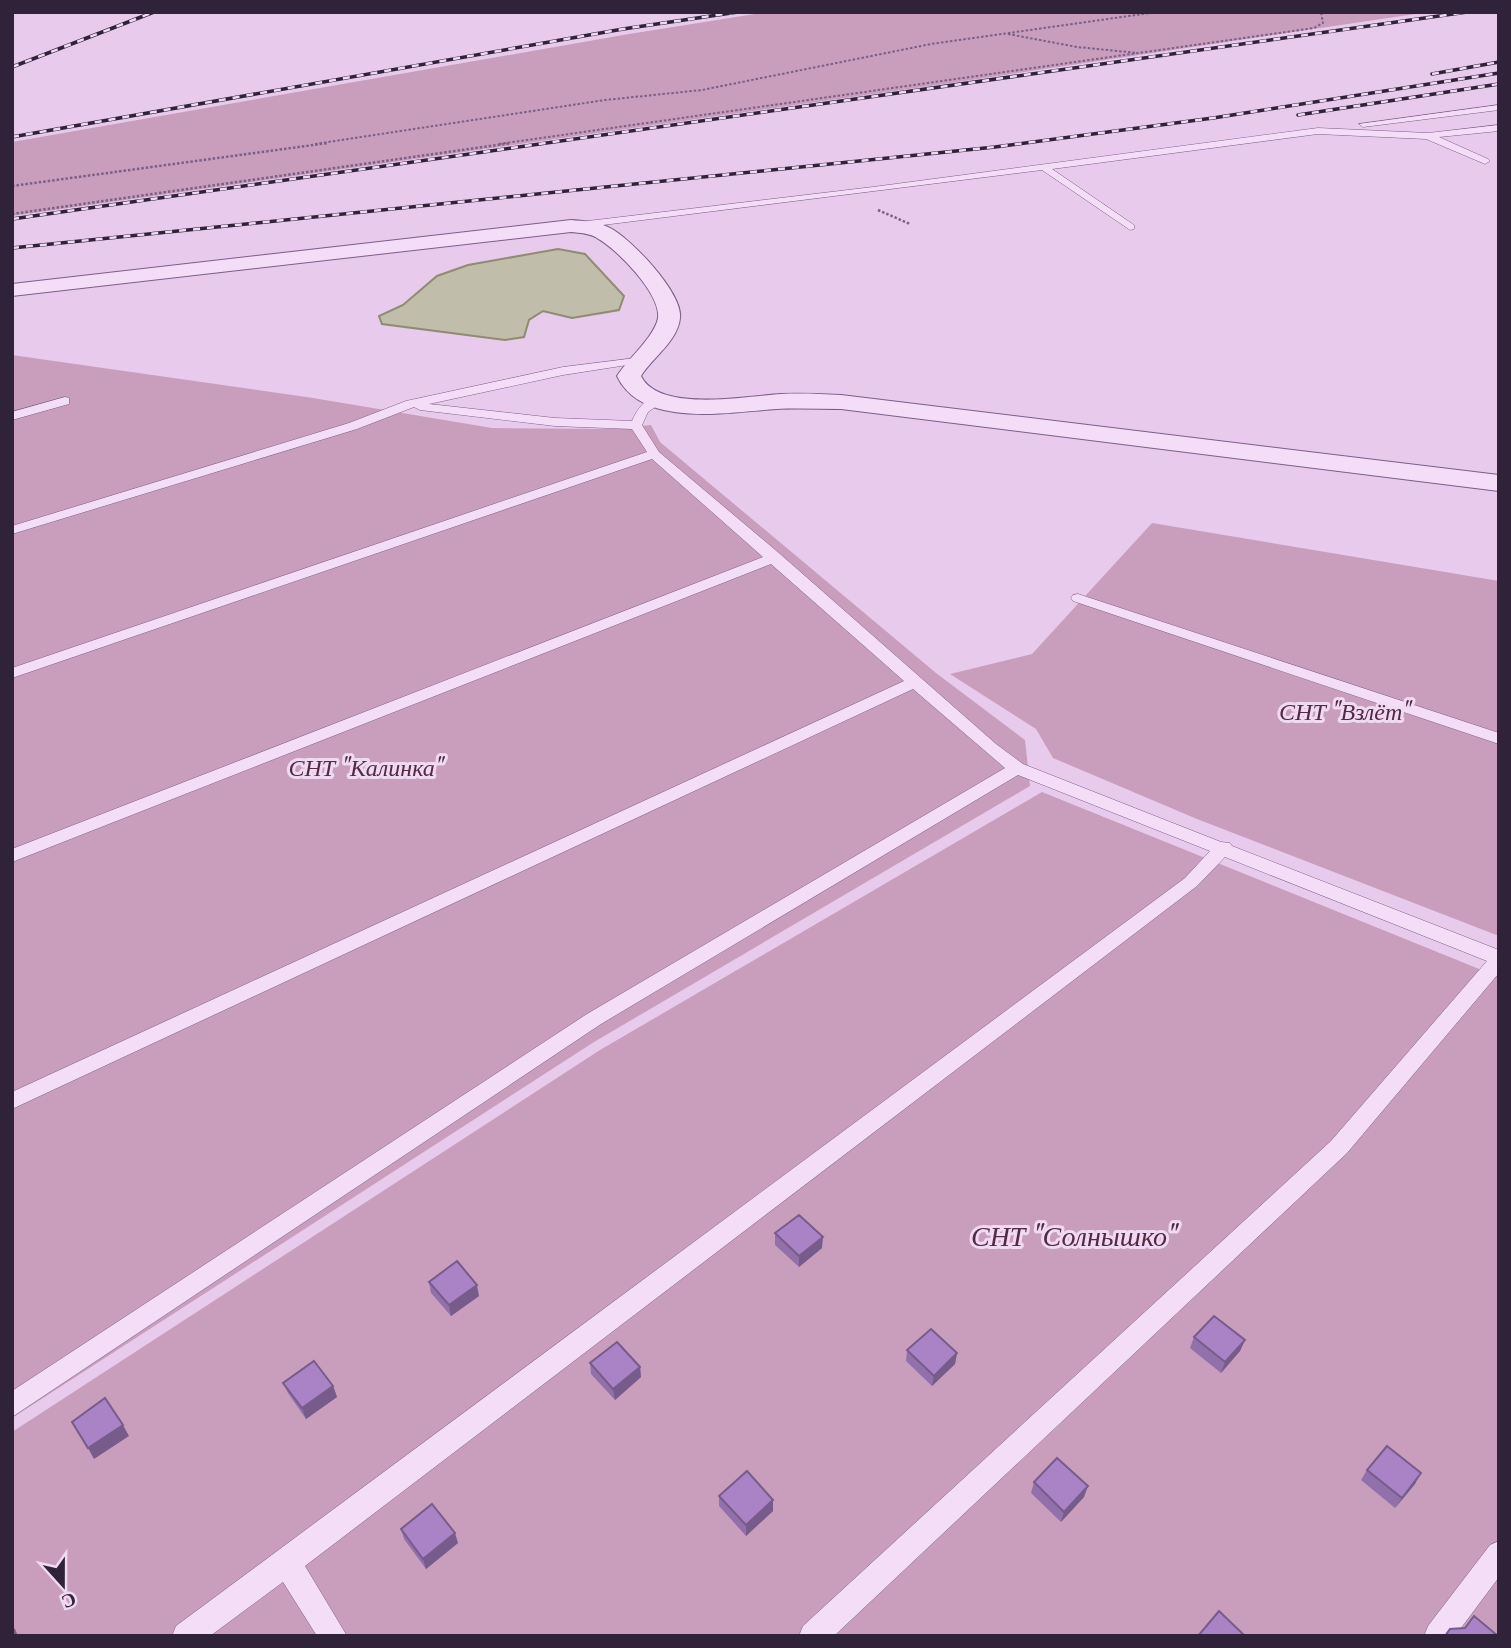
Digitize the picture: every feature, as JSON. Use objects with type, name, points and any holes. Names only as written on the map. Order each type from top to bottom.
[{"type":"street","points":[[12,290],[571,226],[606,234],[618,243],[665,296],[670,309],[669,321],[653,344],[636,361],[629,376],[634,387],[657,400],[695,405],[841,402],[1499,483]]},
{"type":"lane","points":[[571,226],[1499,107]]},
{"type":"lane","points":[[1318,131],[1428,136],[1499,128]]},
{"type":"lane","points":[[1428,136],[1485,161]]},
{"type":"lane","points":[[1042,166],[1130,226]]},
{"type":"lane","points":[[12,530],[353,426],[410,404],[563,372],[636,361]]},
{"type":"lane","points":[[636,425],[643,410],[657,400]]},
{"type":"lane","points":[[12,416],[65,401]]},
{"type":"lane","points":[[410,404],[508,419],[587,425],[636,425]]},
{"type":"lane","points":[[636,425],[653,454],[775,557],[990,748],[1017,768],[1224,847],[1499,959],[1339,1147],[813,1636]]},
{"type":"lane","points":[[12,673],[653,454]]},
{"type":"lane","points":[[12,856],[775,557]]},
{"type":"lane","points":[[1078,598],[1499,739]]},
{"type":"lane","points":[[12,1101],[916,682]]},
{"type":"lane","points":[[12,1405],[594,1019],[1017,768]]},
{"type":"lane","points":[[186,1636],[287,1563],[1191,882],[1224,847]]},
{"type":"lane","points":[[1438,1636],[1499,1554]]},
{"type":"lane","points":[[287,1563],[333,1636]]},
{"type":"path","points":[[12,186],[345,140],[605,100],[702,90],[898,50],[1157,12]]},
{"type":"path","points":[[12,214],[1314,28],[1323,23],[1321,12]]},
{"type":"path","points":[[1004,33],[1077,47],[1145,53]]},
{"type":"green space","points":[[767,12],[1429,12],[951,83],[12,216],[12,142]]},
{"type":"green space","name":"СНТ \"Калинка\"","points":[[12,355],[313,398],[492,428],[609,429],[651,425],[660,442],[936,673],[1025,740],[1030,786],[594,1042],[12,1418]]},
{"type":"green space","name":"СНТ \"Взлёт\"","points":[[1152,523],[1499,581],[1499,936],[1197,819],[1053,758],[1036,729],[950,674],[1032,654]]},
{"type":"green space","name":"СНТ \"Солнышко\"","points":[[1042,792],[1499,977],[1499,1636],[12,1636],[12,1432],[600,1050]]},
{"type":"shaded area","points":[[558,249],[585,254],[624,296],[619,310],[572,318],[543,311],[529,320],[524,337],[505,340],[382,324],[379,316],[403,305],[437,276],[468,265]]},
{"type":"building","points":[[799,1215],[823,1237],[799,1256],[775,1233]]},
{"type":"building","points":[[457,1261],[477,1285],[449,1305],[429,1282]]},
{"type":"building","points":[[1214,1316],[1245,1340],[1225,1362],[1194,1337]]},
{"type":"building","points":[[931,1329],[957,1353],[934,1376],[907,1350]]},
{"type":"building","points":[[617,1342],[640,1367],[613,1389],[590,1363]]},
{"type":"building","points":[[314,1361],[333,1386],[302,1408],[283,1383]]},
{"type":"building","points":[[105,1398],[123,1425],[88,1448],[72,1422]]},
{"type":"building","points":[[1387,1446],[1421,1473],[1402,1498],[1367,1470]]},
{"type":"building","points":[[1057,1458],[1088,1486],[1064,1512],[1034,1482]]},
{"type":"building","points":[[747,1471],[773,1500],[746,1525],[719,1496]]},
{"type":"building","points":[[432,1504],[455,1533],[423,1559],[401,1529]]},
{"type":"building","points":[[1219,1611],[1245,1636],[1198,1636]]},
{"type":"building","points":[[1474,1616],[1498,1636],[1445,1636],[1450,1629],[1465,1628]]},
{"type":"railway","points":[[12,67],[154,12]]},
{"type":"railway","points":[[12,137],[623,29],[738,12]]},
{"type":"railway","points":[[12,219],[1467,12]]},
{"type":"railway","points":[[1432,74],[1499,62]]},
{"type":"railway","points":[[12,248],[995,147],[1213,118],[1499,73]]},
{"type":"railway","points":[[1298,115],[1499,84]]}]
